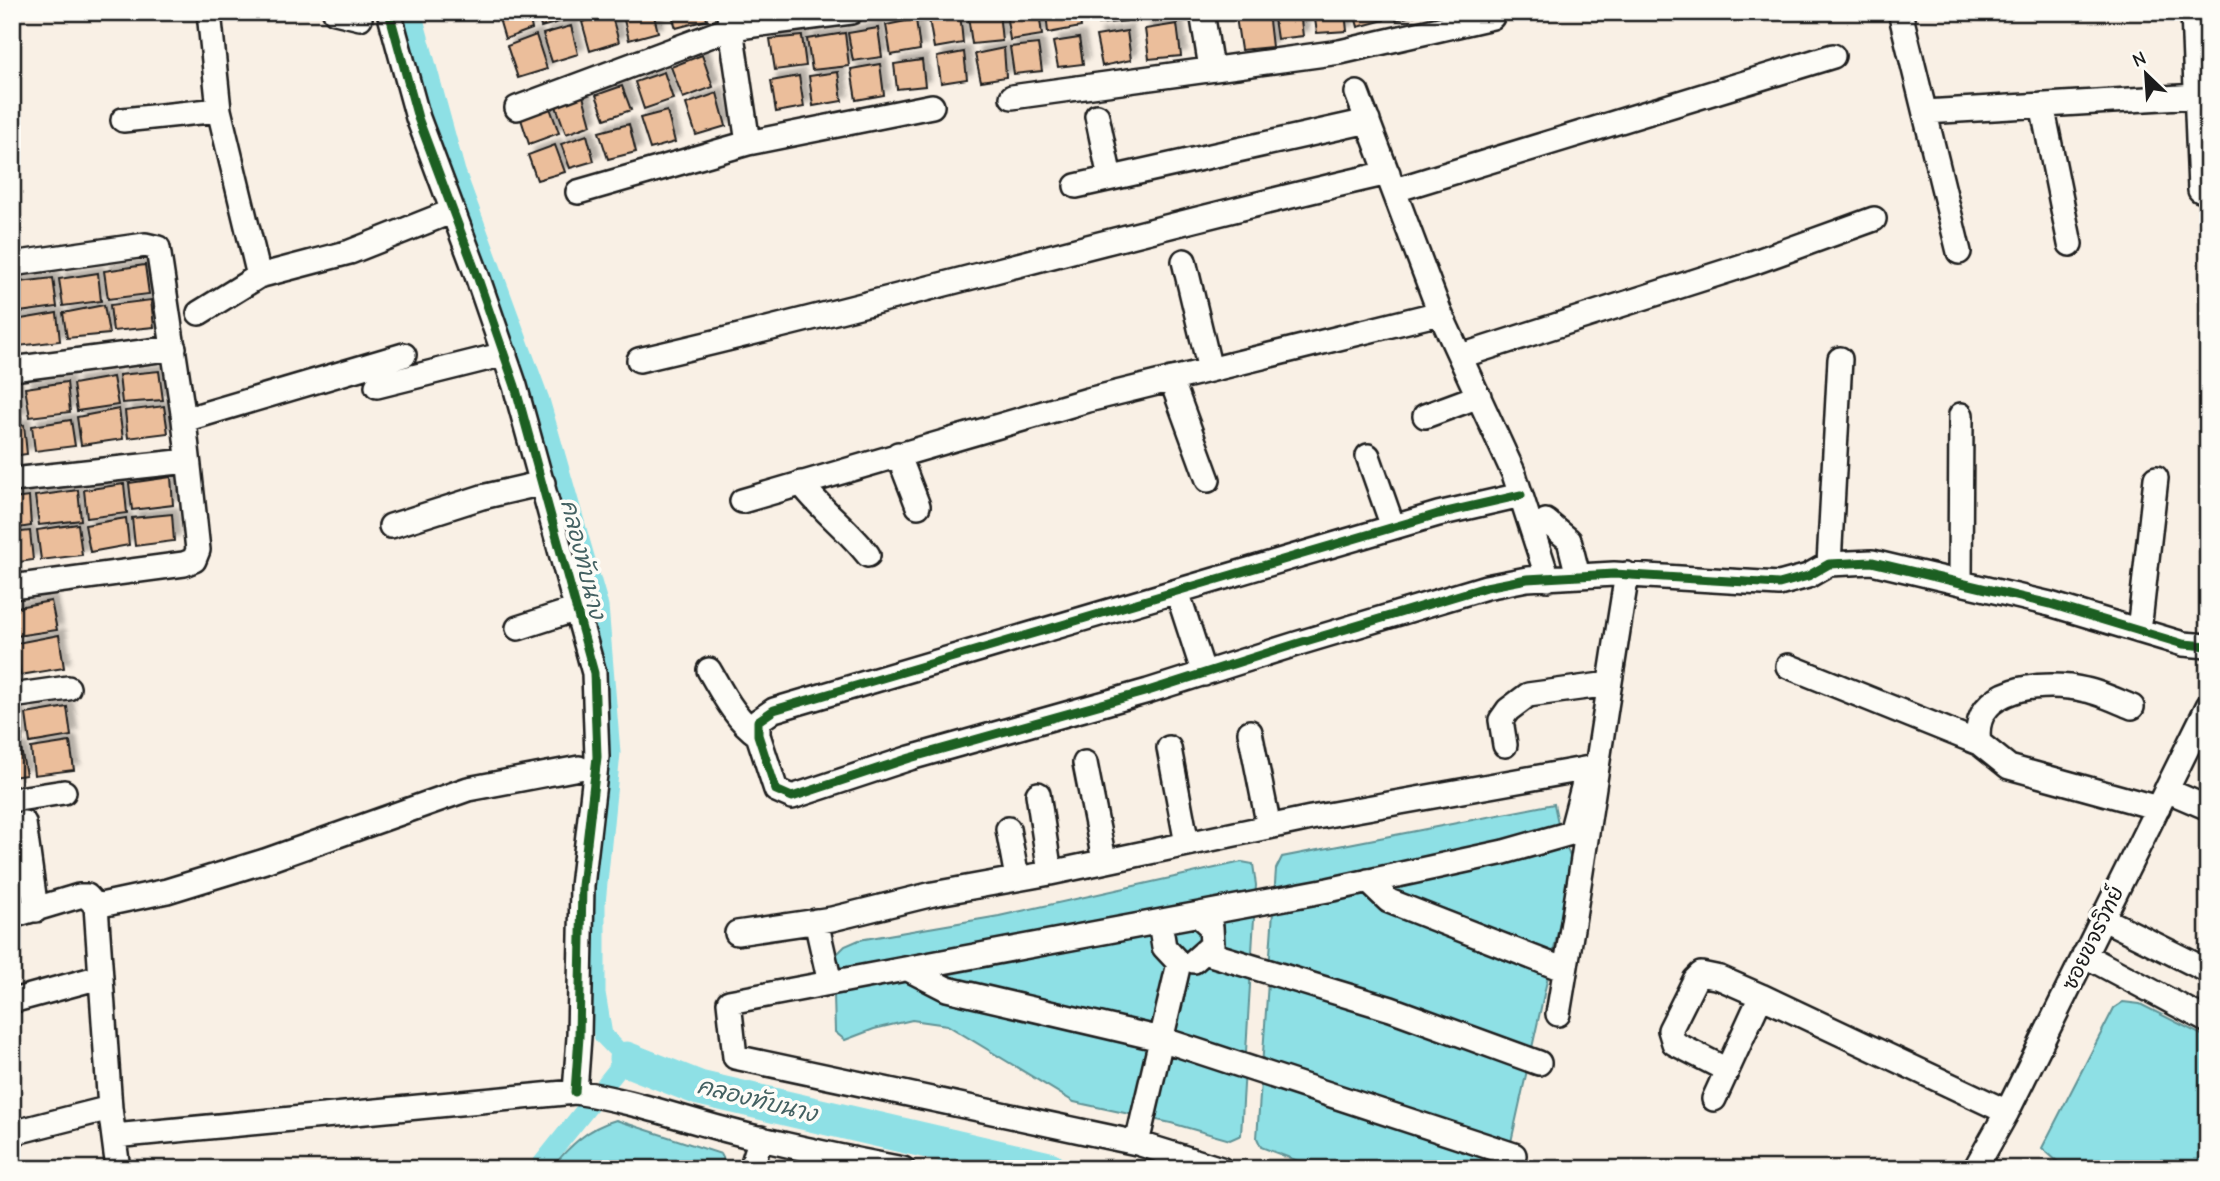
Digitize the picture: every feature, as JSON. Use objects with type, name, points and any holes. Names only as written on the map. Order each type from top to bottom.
[{"type":"street","points":[[209,12],[219,110],[259,276]]},
{"type":"street","points":[[335,12],[360,18]]},
{"type":"street","points":[[389,12],[418,118],[505,354],[594,673],[597,757],[582,886],[579,1037],[575,1092]]},
{"type":"street","points":[[517,108],[729,20],[851,12]]},
{"type":"street","points":[[1202,12],[1211,68]]},
{"type":"street","points":[[1900,12],[1959,252]]},
{"type":"street","points":[[2193,12],[2200,190]]},
{"type":"street","points":[[1012,97],[1340,52],[1492,17]]},
{"type":"street","points":[[729,20],[748,143]]},
{"type":"street","points":[[639,360],[793,325],[1257,203],[1392,182],[1833,56]]},
{"type":"street","points":[[1357,93],[1440,313],[1521,495],[1548,579]]},
{"type":"street","points":[[1926,112],[2197,96]]},
{"type":"street","points":[[2042,105],[2070,244]]},
{"type":"street","points":[[578,192],[748,143],[932,106]]},
{"type":"street","points":[[122,120],[219,110]]},
{"type":"street","points":[[1097,116],[1110,178]]},
{"type":"street","points":[[1076,186],[1368,121]]},
{"type":"street","points":[[199,313],[259,276],[350,251],[453,211]]},
{"type":"street","points":[[1461,356],[1752,263],[1874,219]]},
{"type":"street","points":[[12,264],[145,245],[158,248],[184,420],[198,550],[194,560],[184,564],[12,587]]},
{"type":"street","points":[[1184,261],[1210,370]]},
{"type":"street","points":[[742,501],[898,454],[1171,379],[1440,313]]},
{"type":"street","points":[[12,369],[174,348]]},
{"type":"street","points":[[377,386],[505,354]]},
{"type":"street","points":[[184,420],[404,355]]},
{"type":"street","points":[[1829,564],[1840,359]]},
{"type":"street","points":[[1171,379],[1208,480]]},
{"type":"street","points":[[1425,416],[1479,396]]},
{"type":"street","points":[[1960,582],[1961,415]]},
{"type":"street","points":[[898,454],[918,506]]},
{"type":"street","points":[[1368,456],[1393,527]]},
{"type":"street","points":[[12,480],[89,469],[188,461]]},
{"type":"street","points":[[2140,631],[2157,478]]},
{"type":"street","points":[[391,526],[482,496],[543,483]]},
{"type":"street","points":[[801,483],[818,506],[846,527],[868,555]]},
{"type":"street","points":[[1521,495],[1393,527],[775,710],[758,720],[758,734],[776,790],[792,797],[910,758],[1204,674],[1486,587],[1548,579],[1627,574],[1779,584],[1808,576],[1829,564],[1872,562],[1960,582],[2183,645],[2208,646]]},
{"type":"street","points":[[1546,521],[1569,540],[1578,576]]},
{"type":"street","points":[[1221,1169],[1137,1143],[736,1057],[729,1002],[1368,881],[1504,852],[1571,833],[1592,767],[1627,574]]},
{"type":"street","points":[[1177,592],[1204,674]]},
{"type":"street","points":[[518,628],[578,609]]},
{"type":"street","points":[[1788,666],[1979,743],[2009,767],[2208,808]]},
{"type":"street","points":[[709,670],[734,712],[745,726],[758,734]]},
{"type":"street","points":[[1505,745],[1501,720],[1518,701],[1528,695],[1609,684]]},
{"type":"street","points":[[1979,743],[1977,731],[1987,705],[2006,693],[2029,687],[2085,689],[2132,707]]},
{"type":"street","points":[[12,696],[68,688]]},
{"type":"street","name":"ซอยขจรวิทย์","points":[[1975,1169],[2007,1112],[2162,799],[2203,729],[2208,706]]},
{"type":"street","points":[[1250,732],[1269,827]]},
{"type":"street","points":[[1168,748],[1187,844]]},
{"type":"street","points":[[1085,763],[1104,860]]},
{"type":"street","points":[[737,933],[816,921],[1269,827],[1592,767]]},
{"type":"street","points":[[1558,1014],[1585,859],[1592,767]]},
{"type":"street","points":[[96,906],[167,891],[253,865],[468,789],[579,768]]},
{"type":"street","points":[[12,800],[64,792]]},
{"type":"street","points":[[1038,794],[1050,873]]},
{"type":"street","points":[[24,823],[36,910]]},
{"type":"street","points":[[1008,830],[1017,878]]},
{"type":"street","points":[[1368,881],[1389,901],[1566,970]]},
{"type":"street","points":[[12,916],[79,897],[88,896],[96,906],[110,1108],[118,1169]]},
{"type":"street","points":[[1179,963],[1195,960],[1212,945],[1211,927],[1198,915]]},
{"type":"street","points":[[2102,918],[2208,971]]},
{"type":"street","points":[[816,921],[830,984]]},
{"type":"street","points":[[1160,922],[1164,947],[1179,963]]},
{"type":"street","points":[[1204,952],[1391,1009],[1539,1063]]},
{"type":"street","points":[[2084,956],[2208,1021]]},
{"type":"street","points":[[1137,1143],[1179,963]]},
{"type":"street","points":[[908,969],[947,989],[1161,1039],[1514,1155]]},
{"type":"street","points":[[1727,1069],[1674,1043],[1670,1030],[1695,979],[1701,974],[1720,978],[1761,996],[2007,1112]]},
{"type":"street","points":[[12,1000],[100,977]]},
{"type":"street","points":[[1714,1099],[1761,996]]},
{"type":"street","points":[[114,1136],[575,1092],[628,1100],[761,1139],[903,1169]]},
{"type":"street","points":[[12,1133],[110,1108]]},
{"type":"street","points":[[751,1169],[761,1139]]},
{"type":"water","points":[[1554,804],[1559,828],[1573,864],[1505,1169],[1319,1169],[1261,1147],[1257,1138],[1276,869],[1282,857]]},
{"type":"water","points":[[1242,862],[1253,864],[1256,885],[1241,1135],[1230,1140],[1171,1123],[1074,1102],[947,1025],[912,1020],[874,1029],[845,1040],[835,1032],[833,958],[845,946],[859,940],[999,916]]},
{"type":"water","points":[[2123,1002],[2140,1004],[2208,1038],[2208,1169],[2066,1169],[2042,1148],[2114,1008]]},
{"type":"water","points":[[616,1120],[721,1154],[729,1169],[550,1169],[579,1139]]},
{"type":"building","points":[[497,12],[528,12],[532,29],[505,39]]},
{"type":"building","points":[[537,12],[568,12],[570,19],[541,27]]},
{"type":"building","points":[[622,12],[653,12],[658,32],[629,40]]},
{"type":"building","points":[[671,12],[705,12],[707,20],[676,28]]},
{"type":"building","points":[[999,12],[1002,41],[972,44],[968,16]]},
{"type":"building","points":[[1039,12],[1042,35],[1010,40],[1006,13]]},
{"type":"building","points":[[1046,12],[1079,12],[1081,27],[1048,33]]},
{"type":"building","points":[[1095,12],[1125,12],[1126,21],[1098,24]]},
{"type":"building","points":[[1138,12],[1178,12],[1178,13],[1139,19]]},
{"type":"building","points":[[1268,12],[1272,47],[1241,50],[1236,17]]},
{"type":"building","points":[[1273,12],[1300,12],[1303,36],[1277,39]]},
{"type":"building","points":[[1314,12],[1345,12],[1347,31],[1317,33]]},
{"type":"building","points":[[1354,12],[1382,12],[1384,20],[1358,27]]},
{"type":"building","points":[[1394,12],[1428,12],[1396,20]]},
{"type":"building","points":[[611,13],[619,42],[590,51],[582,22]]},
{"type":"building","points":[[960,13],[963,43],[934,48],[929,19]]},
{"type":"building","points":[[916,19],[920,50],[891,55],[886,25]]},
{"type":"building","points":[[1177,24],[1181,56],[1149,59],[1145,29]]},
{"type":"building","points":[[571,26],[578,54],[552,62],[543,34]]},
{"type":"building","points":[[878,28],[882,57],[853,61],[848,33]]},
{"type":"building","points":[[1127,31],[1131,60],[1102,66],[1096,36]]},
{"type":"building","points":[[845,33],[849,66],[812,70],[807,39]]},
{"type":"building","points":[[536,35],[547,69],[518,78],[507,46]]},
{"type":"building","points":[[802,36],[806,66],[775,70],[770,39]]},
{"type":"building","points":[[1079,38],[1083,64],[1058,67],[1053,42]]},
{"type":"building","points":[[1038,44],[1042,71],[1014,74],[1010,47]]},
{"type":"building","points":[[1004,48],[1006,77],[981,81],[975,54]]},
{"type":"building","points":[[964,52],[967,79],[941,83],[937,57]]},
{"type":"building","points":[[702,55],[713,87],[683,98],[671,67]]},
{"type":"building","points":[[922,60],[925,86],[897,89],[894,64]]},
{"type":"building","points":[[880,64],[884,95],[856,100],[851,69]]},
{"type":"building","points":[[664,72],[673,99],[644,109],[635,82]]},
{"type":"building","points":[[838,72],[842,101],[813,106],[809,76]]},
{"type":"building","points":[[799,76],[804,107],[776,112],[771,81]]},
{"type":"building","points":[[622,86],[631,110],[605,119],[596,95]]},
{"type":"building","points":[[717,93],[726,126],[696,135],[686,104]]},
{"type":"building","points":[[583,96],[591,125],[566,134],[556,106]]},
{"type":"building","points":[[549,105],[559,133],[529,144],[520,116]]},
{"type":"building","points":[[667,111],[675,142],[650,149],[640,118]]},
{"type":"building","points":[[629,124],[636,152],[608,159],[599,132]]},
{"type":"building","points":[[587,135],[594,161],[570,168],[561,144]]},
{"type":"building","points":[[555,145],[565,172],[537,180],[528,155]]},
{"type":"building","points":[[145,265],[149,294],[108,299],[104,271]]},
{"type":"building","points":[[98,273],[101,301],[63,306],[59,279]]},
{"type":"building","points":[[53,278],[57,307],[12,313],[12,283]]},
{"type":"building","points":[[151,300],[154,327],[113,331],[110,305]]},
{"type":"building","points":[[104,305],[109,334],[67,338],[63,313]]},
{"type":"building","points":[[57,313],[60,341],[19,346],[15,320]]},
{"type":"building","points":[[159,371],[163,400],[122,403],[119,375]]},
{"type":"building","points":[[113,377],[118,405],[77,411],[73,384]]},
{"type":"building","points":[[67,382],[70,412],[30,417],[25,388]]},
{"type":"building","points":[[12,388],[16,388],[21,419],[12,419]]},
{"type":"building","points":[[164,406],[168,433],[128,438],[125,411]]},
{"type":"building","points":[[119,409],[123,439],[81,445],[77,417]]},
{"type":"building","points":[[71,420],[75,446],[35,451],[32,426]]},
{"type":"building","points":[[24,425],[27,454],[12,456],[12,427]]},
{"type":"building","points":[[171,477],[173,505],[132,510],[129,483]]},
{"type":"building","points":[[124,484],[127,513],[87,518],[84,490]]},
{"type":"building","points":[[78,490],[81,520],[39,525],[35,496]]},
{"type":"building","points":[[29,497],[31,526],[12,529],[12,499]]},
{"type":"building","points":[[172,514],[174,541],[135,546],[132,518]]},
{"type":"building","points":[[126,518],[129,545],[90,552],[85,525]]},
{"type":"building","points":[[78,524],[82,555],[41,560],[37,530]]},
{"type":"building","points":[[30,531],[33,560],[12,563],[12,533]]},
{"type":"building","points":[[51,601],[57,630],[16,636],[12,608]]},
{"type":"building","points":[[59,635],[64,668],[20,675],[17,643]]},
{"type":"building","points":[[67,707],[71,736],[30,743],[26,714]]},
{"type":"building","points":[[20,715],[22,741],[12,742],[12,716]]},
{"type":"building","points":[[70,742],[74,770],[34,775],[31,748]]},
{"type":"building","points":[[21,749],[26,775],[12,777],[12,750]]},
{"type":"waterway","name":"คลองทับนาง","points":[[412,12],[456,172],[540,400],[599,606],[611,753],[596,903],[596,993],[603,1035],[626,1059],[538,1169]]},
{"type":"waterway","name":"คลองทับนาง","points":[[626,1059],[699,1088],[1049,1169]]},
{"type":"cycle path","points":[[389,12],[418,118],[515,386],[594,673],[597,757],[582,886],[579,1037],[575,1092]]},
{"type":"cycle path","points":[[1521,495],[1438,514],[774,710],[758,721],[758,735],[776,790],[792,797],[910,758],[1148,691],[1486,587],[1527,579],[1614,574],[1779,584],[1808,576],[1829,564],[1872,562],[2050,604],[2183,644],[2208,646]]}]
